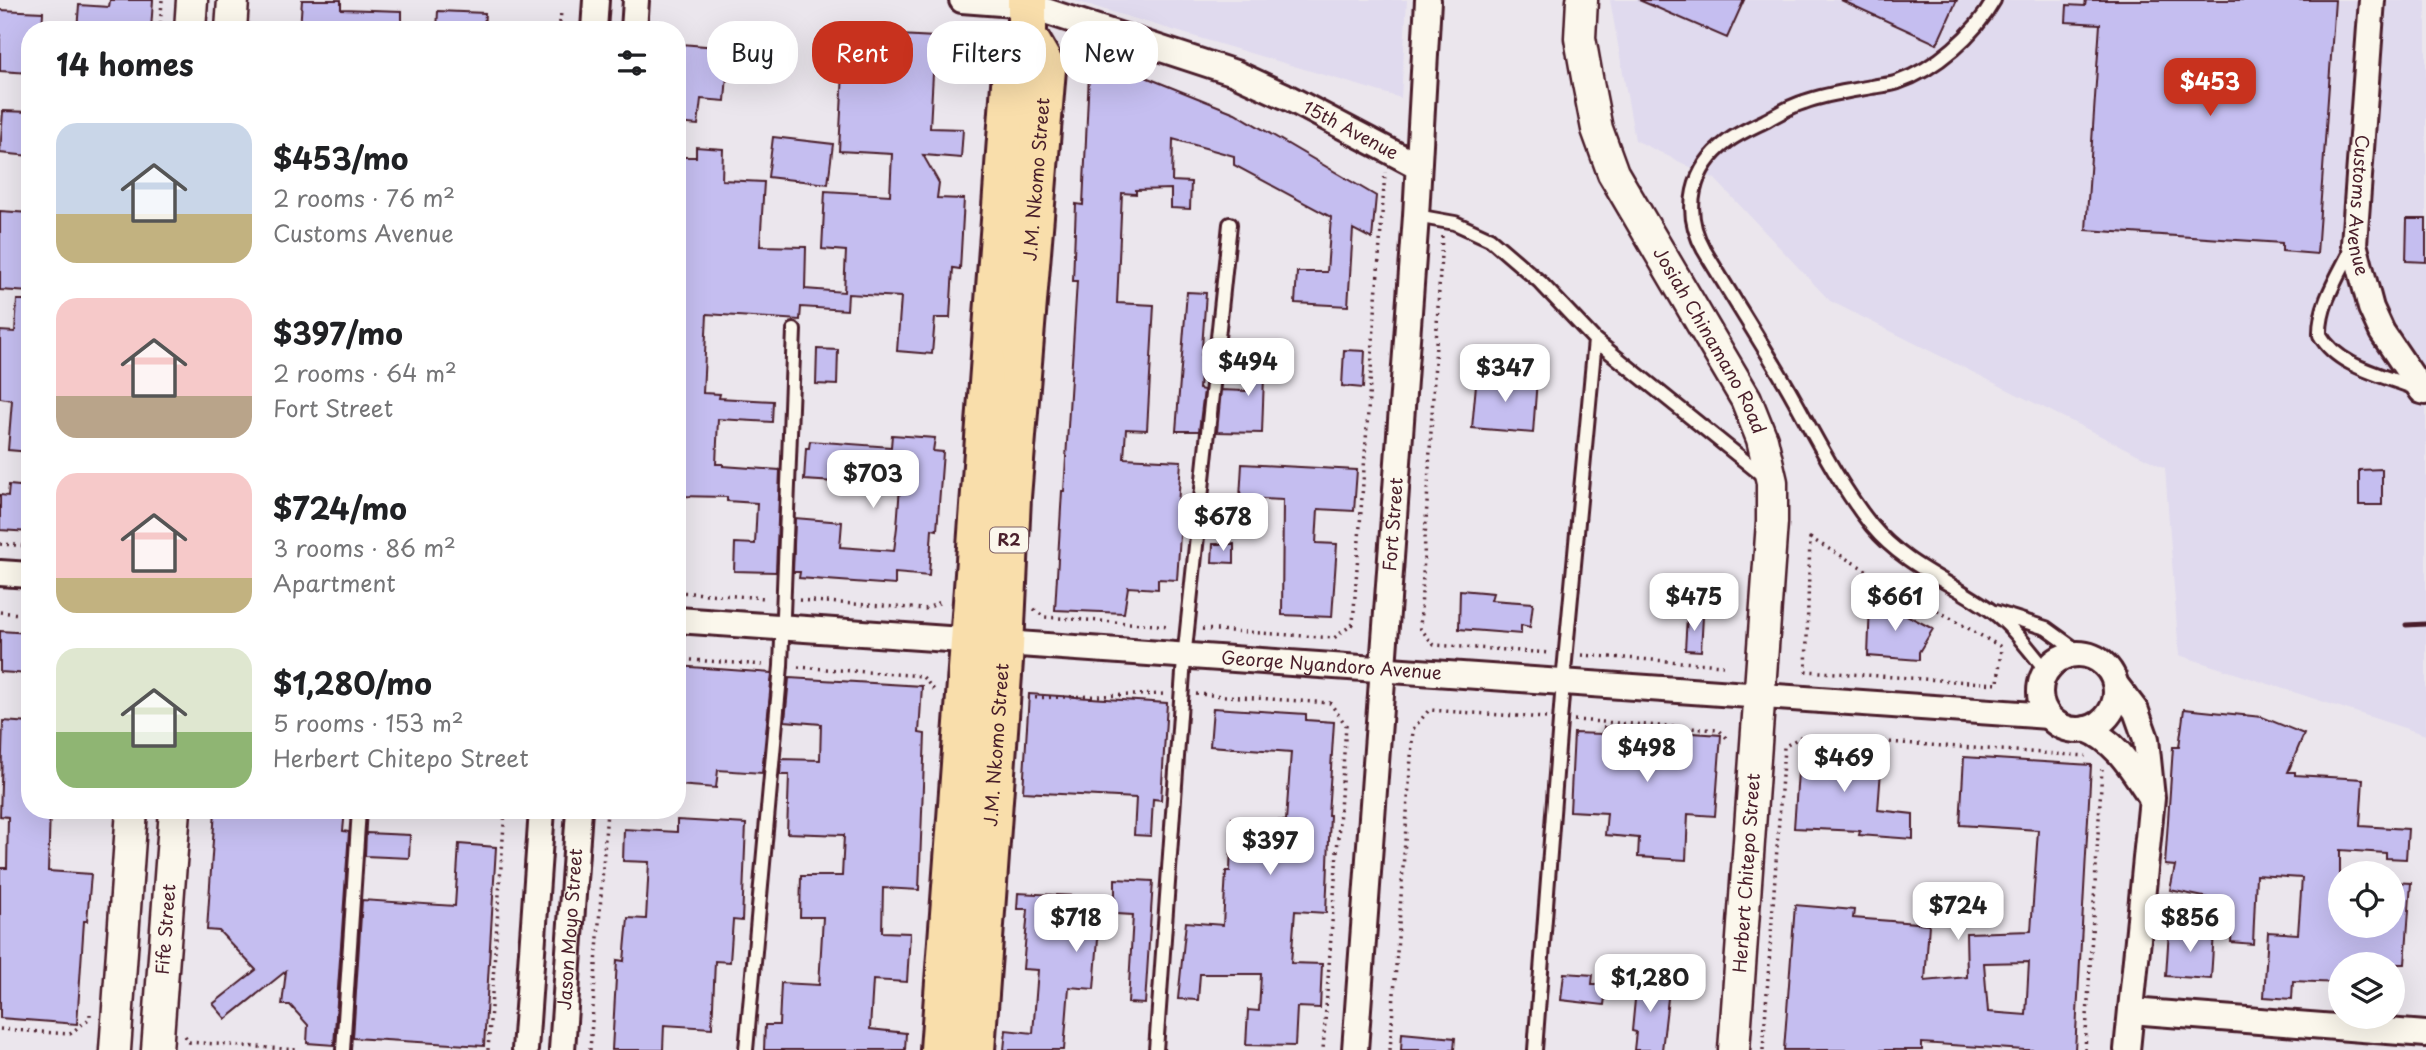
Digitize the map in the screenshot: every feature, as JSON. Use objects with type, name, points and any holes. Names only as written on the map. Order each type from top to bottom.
[{"type":"highway","name":"J.M. Nkomo Street","points":[[975,1050],[987,642],[1012,71],[1027,13]]},
{"type":"highway","name":"J.M. Nkomo Street","points":[[940,1050],[987,642]]},
{"type":"street","points":[[191,21],[192,0]]},
{"type":"street","points":[[232,21],[233,0]]},
{"type":"street","points":[[595,21],[596,0]]},
{"type":"street","points":[[635,21],[636,0]]},
{"type":"street","name":"Fort Street","points":[[1355,1050],[1416,216],[1428,0]]},
{"type":"street","name":"Josiah Chinamano Road","points":[[1581,0],[1580,38],[1588,83],[1597,129],[1613,173],[1746,398],[1762,439],[1772,482],[1772,522],[1760,695]]},
{"type":"street","name":"Customs Avenue","points":[[2372,0],[2354,244],[2371,308],[2382,332],[2425,392]]},
{"type":"street","name":"15th Avenue","points":[[974,1],[1131,37],[1235,73],[1285,96],[1418,166]]},
{"type":"street","points":[[0,573],[21,574]]},
{"type":"street","name":"George Nyandoro Avenue","points":[[686,621],[2048,716]]},
{"type":"street","points":[[2127,1050],[2152,798],[2146,739],[2136,711],[2116,685],[2110,670],[2097,659],[2082,654],[2068,655],[2056,660],[2044,676],[2040,694],[2048,716],[2065,728],[2086,729],[2111,743],[2152,798]]},
{"type":"street","name":"George Nyandoro Avenue","points":[[1986,711],[2009,702],[2044,676]]},
{"type":"street","points":[[2086,729],[2103,721],[2110,714],[2116,685]]},
{"type":"street","name":"Herbert Chitepo Street","points":[[1734,1050],[1760,695]]},
{"type":"street","points":[[116,1050],[131,819]]},
{"type":"street","name":"Fife Street","points":[[157,1050],[174,819]]},
{"type":"street","points":[[525,1050],[541,819]]},
{"type":"street","name":"Jason Moyo Street","points":[[562,1050],[578,819]]},
{"type":"street","points":[[2131,1011],[2426,1034]]},
{"type":"lane","points":[[1994,0],[1984,18],[1963,40],[1929,65],[1898,82],[1832,94],[1788,107],[1728,141],[1706,163],[1693,189],[1691,202],[1694,233],[1699,242],[1847,491],[1873,527],[1922,570],[1992,611],[2018,635],[2044,676]]},
{"type":"lane","points":[[1416,216],[1455,223],[1490,239],[1539,282],[1595,340],[1772,482]]},
{"type":"lane","points":[[1156,1050],[1181,693],[1230,224]]},
{"type":"lane","points":[[2354,244],[2325,303],[2320,318],[2319,335],[2333,353],[2348,362],[2425,392]]},
{"type":"lane","points":[[746,1050],[781,666],[794,330]]},
{"type":"lane","points":[[1535,1050],[1563,682],[1595,340]]},
{"type":"lane","points":[[1992,611],[2046,628],[2082,654]]},
{"type":"lane","points":[[344,1050],[358,819]]},
{"type":"path","points":[[161,21],[162,0]]},
{"type":"path","points":[[974,1],[976,21]]},
{"type":"path","points":[[560,21],[561,12]]},
{"type":"path","points":[[1028,605],[1044,617],[1334,638],[1353,624],[1387,149]]},
{"type":"path","points":[[1443,221],[1420,628],[1434,645],[1723,665]]},
{"type":"path","points":[[1810,538],[2001,647],[1998,684],[1806,671],[1810,538]]},
{"type":"path","points":[[0,544],[21,545]]},
{"type":"path","points":[[686,593],[925,609],[943,601]]},
{"type":"path","points":[[0,612],[21,613]]},
{"type":"path","points":[[686,660],[922,676],[936,692]]},
{"type":"path","points":[[1022,698],[1181,693],[1330,703],[1346,725],[1323,1050]]},
{"type":"path","points":[[1763,1050],[1784,747],[1802,736],[2089,756]]},
{"type":"path","points":[[2085,1050],[2103,757]]},
{"type":"path","points":[[488,1050],[504,819]]},
{"type":"path","points":[[590,1050],[606,819]]},
{"type":"path","points":[[0,1029],[70,1034],[90,1018],[91,1004]]},
{"type":"path","points":[[182,1034],[189,1042],[298,1050]]},
{"type":"shaded area","points":[[1072,0],[1407,0],[1401,98],[1158,26],[1158,21],[1142,21]]},
{"type":"shaded area","points":[[1610,0],[2426,0],[2426,735],[2179,655],[2165,468],[1830,301],[1715,179],[1635,140]]},
{"type":"building","points":[[110,0],[153,0],[152,21],[78,21],[79,5],[109,7]]},
{"type":"building","points":[[302,0],[341,0],[341,9],[402,11],[402,21],[301,21]]},
{"type":"building","points":[[1639,0],[1744,0],[1727,38]]},
{"type":"building","points":[[1841,0],[1957,0],[1937,44]]},
{"type":"building","points":[[2086,0],[2335,0],[2317,254],[2282,251],[2282,243],[2086,230],[2100,24],[2066,22],[2067,5],[2085,6]]},
{"type":"building","points":[[0,10],[43,12],[42,21],[21,21],[21,72],[0,71]]},
{"type":"building","points":[[438,11],[485,13],[485,21],[437,21]]},
{"type":"building","points":[[913,36],[927,37],[927,84],[932,84],[930,128],[963,129],[961,158],[923,155],[939,183],[937,198],[964,199],[960,269],[953,268],[950,318],[935,318],[932,354],[897,351],[901,297],[848,294],[847,310],[801,307],[800,320],[707,314],[703,393],[720,394],[719,398],[773,401],[772,422],[718,419],[716,464],[780,470],[776,572],[734,571],[735,543],[755,544],[757,503],[727,501],[727,497],[686,496],[686,157],[696,157],[696,147],[723,149],[722,180],[764,182],[760,246],[806,247],[805,289],[844,292],[846,251],[822,249],[825,191],[890,195],[892,154],[839,151],[842,84],[913,84]]},
{"type":"building","points":[[686,44],[707,46],[707,84],[726,84],[725,101],[701,99],[698,125],[686,124]]},
{"type":"building","points":[[1158,82],[1235,113],[1376,196],[1372,239],[1353,229],[1348,306],[1295,303],[1297,272],[1327,272],[1331,217],[1234,165],[1234,156],[1173,139],[1172,181],[1191,182],[1190,209],[1171,208],[1171,189],[1136,190],[1136,194],[1122,193],[1117,303],[1154,305],[1147,430],[1126,429],[1124,458],[1181,461],[1178,506],[1182,506],[1177,580],[1158,579],[1158,589],[1128,587],[1124,613],[1055,610],[1077,281],[1073,281],[1076,204],[1083,205],[1089,84]]},
{"type":"building","points":[[3,111],[21,112],[21,155],[0,153]]},
{"type":"building","points":[[773,137],[833,144],[828,184],[768,177]]},
{"type":"building","points":[[0,211],[21,212],[21,291],[0,290]]},
{"type":"building","points":[[2407,219],[2426,219],[2426,262],[2406,261]]},
{"type":"building","points":[[1187,292],[1206,293],[1199,389],[1204,390],[1199,431],[1176,431]]},
{"type":"building","points":[[17,300],[21,300],[21,451],[8,450],[12,400],[0,398],[0,331],[15,332]]},
{"type":"building","points":[[817,349],[838,350],[837,385],[816,384]]},
{"type":"building","points":[[1344,350],[1365,351],[1363,388],[1342,386]]},
{"type":"building","points":[[1246,357],[1281,357],[1281,376],[1264,376],[1262,433],[1217,432],[1221,390],[1246,391]]},
{"type":"building","points":[[1477,374],[1537,379],[1533,433],[1472,428]]},
{"type":"building","points":[[892,435],[935,438],[933,451],[943,452],[937,530],[932,529],[929,576],[895,573],[895,585],[799,578],[800,572],[793,572],[795,518],[842,522],[840,547],[894,551],[897,527],[900,486],[804,480],[806,448],[809,448],[810,441],[891,447]]},
{"type":"building","points":[[1242,464],[1357,470],[1354,511],[1318,509],[1316,543],[1337,544],[1332,617],[1282,615],[1283,500],[1240,498]]},
{"type":"building","points":[[2382,469],[2382,505],[2359,505],[2359,470]]},
{"type":"building","points":[[9,485],[21,486],[21,531],[0,530],[0,495],[8,496]]},
{"type":"building","points":[[1213,544],[1234,544],[1234,563],[1212,562]]},
{"type":"building","points":[[1460,590],[1493,593],[1491,600],[1533,603],[1530,627],[1521,625],[1521,634],[1459,629]]},
{"type":"building","points":[[1870,603],[1897,604],[1897,610],[1933,629],[1919,652],[1919,660],[1868,656]]},
{"type":"building","points":[[1687,616],[1703,616],[1701,651],[1685,650]]},
{"type":"building","points":[[0,631],[21,632],[21,673],[0,672]]},
{"type":"building","points":[[686,667],[772,673],[762,773],[718,770],[716,788],[686,786]]},
{"type":"building","points":[[789,678],[922,686],[919,733],[925,734],[919,890],[883,888],[882,932],[910,933],[907,982],[873,980],[870,1029],[906,1033],[905,1050],[764,1050],[765,1025],[779,1025],[781,983],[819,985],[823,917],[800,917],[801,876],[842,876],[844,835],[787,833],[789,775],[780,775],[781,759],[820,760],[821,724],[785,721]]},
{"type":"building","points":[[1029,694],[1167,703],[1161,800],[1153,799],[1151,836],[1134,835],[1136,798],[1023,792]]},
{"type":"building","points":[[1213,708],[1306,714],[1306,720],[1334,722],[1328,815],[1326,913],[1295,911],[1291,963],[1322,964],[1320,1008],[1297,1007],[1295,1046],[1246,1045],[1248,1010],[1259,1011],[1261,974],[1200,974],[1198,1000],[1178,999],[1186,922],[1223,925],[1226,871],[1230,871],[1232,818],[1286,821],[1291,752],[1210,746]]},
{"type":"building","points":[[2184,709],[2262,717],[2304,734],[2288,772],[2295,772],[2295,775],[2363,779],[2360,826],[2408,829],[2406,859],[2386,858],[2386,853],[2340,850],[2340,861],[2328,861],[2328,938],[2405,938],[2405,883],[2411,883],[2405,964],[2405,952],[2328,952],[2328,982],[2293,981],[2292,999],[2264,997],[2268,932],[2298,934],[2302,878],[2256,875],[2253,944],[2231,942],[2233,903],[2170,890],[2175,866],[2165,865],[2173,747],[2179,747]]},
{"type":"building","points":[[3,721],[21,722],[21,819],[50,819],[48,871],[91,874],[87,921],[84,921],[77,1024],[0,1018],[0,868],[7,868],[8,817],[0,816]]},
{"type":"building","points":[[1604,727],[1721,735],[1715,816],[1688,814],[1686,860],[1638,857],[1639,838],[1605,835],[1607,813],[1570,811],[1574,733],[1603,734]]},
{"type":"building","points":[[1800,744],[1839,746],[1839,752],[1882,757],[1878,810],[1913,814],[1913,839],[1859,835],[1860,831],[1794,828]]},
{"type":"building","points":[[1964,757],[2091,765],[2075,1050],[2025,1050],[1922,1043],[1922,1050],[1784,1050],[1795,905],[1854,910],[1853,918],[1929,924],[1925,981],[1967,977],[1966,933],[2031,931],[2038,830],[1960,825]],"holes":[[[2029,962],[2026,1015],[1988,1012],[1984,963]]]},
{"type":"building","points":[[214,819],[344,819],[343,831],[349,832],[334,1045],[307,1043],[308,1025],[290,1005],[282,1005],[286,971],[226,1019],[213,1004],[256,970],[219,931],[207,930]]},
{"type":"building","points":[[677,820],[746,824],[742,921],[733,920],[730,962],[715,961],[712,1028],[664,1025],[663,1050],[612,1050],[617,960],[624,961],[628,918],[646,919],[649,862],[623,861],[624,829],[677,832]]},
{"type":"building","points":[[366,833],[410,835],[409,858],[365,856]]},
{"type":"building","points":[[459,844],[496,847],[484,1046],[353,1038],[362,900],[455,906]]},
{"type":"building","points":[[1115,879],[1153,881],[1145,1004],[1128,1003],[1133,915],[1100,913],[1094,989],[1069,987],[1064,1050],[1004,1050],[1006,1030],[1033,1033],[1038,970],[1023,969],[1028,909],[1017,909],[1018,893],[1115,898]]},
{"type":"building","points":[[2169,930],[2214,932],[2211,979],[2166,976]]},
{"type":"building","points":[[1564,973],[1593,975],[1592,984],[1607,984],[1604,1005],[1561,1000]]},
{"type":"building","points":[[1637,979],[1670,981],[1662,1050],[1634,1050],[1636,1032],[1632,1031]]},
{"type":"building","points":[[1402,1033],[1455,1038],[1454,1050],[1401,1050]]},
{"type":"railway","points":[[2406,625],[2426,624]]}]
